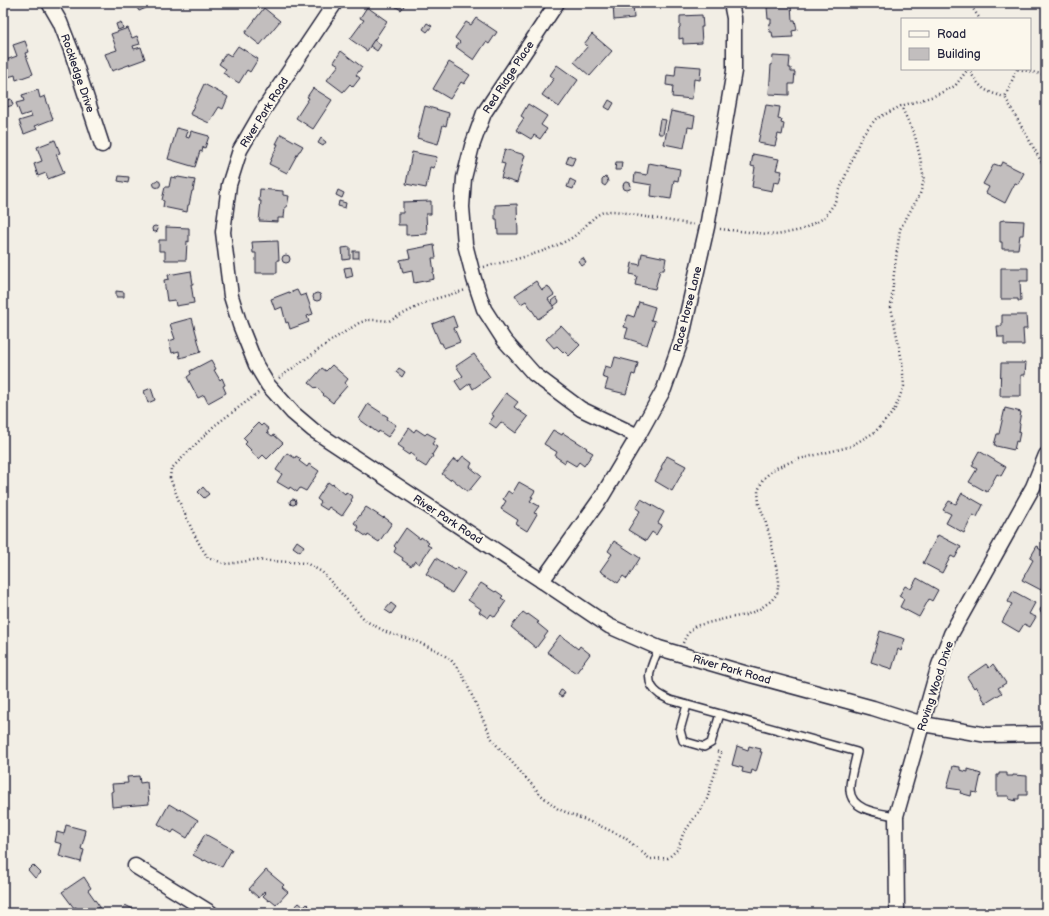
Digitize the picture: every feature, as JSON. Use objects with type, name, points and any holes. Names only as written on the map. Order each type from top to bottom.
[{"type":"street","name":"Rockledge Drive","points":[[49,3],[60,22],[102,145]]},
{"type":"street","name":"River Park Road","points":[[335,3],[262,112],[240,150],[229,184],[223,232],[231,296],[240,325],[254,359],[268,385],[293,413],[313,430],[609,626],[659,648],[750,675],[873,708],[923,724],[987,735],[1046,734]]},
{"type":"street","name":"Red Ridge Place","points":[[557,3],[484,113],[472,146],[464,178],[462,207],[465,244],[484,309],[504,340],[534,374],[581,409],[638,436]]},
{"type":"street","name":"Race Horse Lane","points":[[542,581],[601,498],[638,436],[664,389],[681,341],[707,228],[734,71],[734,18],[731,3]]},
{"type":"street","name":"Roving Wood Drive","points":[[897,913],[896,816],[940,665],[952,634],[1033,487],[1046,455]]},
{"type":"street","points":[[135,866],[211,913]]},
{"type":"lane","points":[[659,648],[650,672],[652,688],[659,694],[670,700],[687,705],[857,752],[849,788],[850,795],[853,800],[859,806],[870,811],[896,816]]},
{"type":"lane","points":[[687,705],[680,730],[683,741],[704,747],[711,743],[720,714]]},
{"type":"path","points":[[968,3],[979,18]]},
{"type":"path","points":[[472,270],[534,254],[559,245],[583,229],[597,215],[605,212],[619,212],[707,228],[777,235],[801,230],[824,218],[834,204],[862,135],[876,119],[901,106],[934,96],[955,86],[967,70]]},
{"type":"path","points":[[969,70],[980,87],[991,93],[1005,97],[1046,170]]},
{"type":"path","points":[[1005,97],[1018,70]]},
{"type":"path","points":[[1023,70],[1046,75]]},
{"type":"path","points":[[679,654],[686,636],[695,626],[746,615],[758,610],[771,601],[777,594],[779,580],[771,540],[759,504],[758,491],[763,479],[774,469],[795,460],[850,447],[875,432],[894,411],[904,386],[902,361],[891,307],[894,273],[900,229],[920,194],[924,180],[915,136],[901,106]]},
{"type":"path","points":[[477,287],[431,300],[389,321],[367,320],[359,323],[268,385],[214,426],[171,469],[170,478],[194,534],[208,558],[227,564],[254,560],[306,562],[322,572],[366,621],[388,633],[413,640],[438,651],[451,660],[462,674],[493,741],[541,795],[558,809],[624,837],[650,858],[668,858],[678,849],[683,834],[707,799],[721,753],[704,747]]},
{"type":"building","points":[[143,3],[146,8],[139,11],[136,6]]},
{"type":"building","points":[[390,3],[406,3],[401,10]]},
{"type":"building","points":[[613,3],[633,3],[634,18],[614,20]]},
{"type":"building","points":[[791,5],[792,20],[795,20],[797,30],[792,31],[793,37],[773,38],[772,32],[770,32],[769,24],[771,24],[771,19],[768,19],[767,7]]},
{"type":"building","points":[[367,7],[387,21],[367,51],[350,39],[364,20],[360,18]]},
{"type":"building","points":[[264,8],[280,21],[260,45],[245,33]]},
{"type":"building","points":[[702,15],[702,43],[683,44],[683,38],[679,39],[680,16]]},
{"type":"building","points":[[476,18],[497,32],[489,44],[486,42],[474,60],[456,47],[460,42],[455,38],[466,22],[471,25]]},
{"type":"building","points":[[121,22],[123,28],[118,30],[116,24]]},
{"type":"building","points":[[427,23],[432,26],[427,32],[423,29]]},
{"type":"building","points":[[128,28],[132,38],[137,36],[140,44],[133,46],[134,49],[141,47],[145,59],[112,71],[105,54],[117,50],[111,34]]},
{"type":"building","points":[[592,34],[612,51],[590,76],[574,62],[588,46],[584,44]]},
{"type":"building","points":[[374,40],[381,45],[377,51],[370,46]]},
{"type":"building","points":[[25,41],[29,52],[25,53],[33,74],[16,80],[15,75],[8,77],[3,61],[17,56],[13,45]]},
{"type":"building","points":[[238,46],[258,59],[250,72],[247,70],[239,83],[223,73],[226,69],[219,64],[226,53],[231,56]]},
{"type":"building","points":[[341,51],[362,67],[356,75],[360,78],[353,87],[350,84],[343,92],[327,80],[339,65],[334,62]]},
{"type":"building","points":[[773,56],[790,57],[789,68],[791,68],[791,72],[795,72],[794,84],[789,84],[789,95],[769,94]]},
{"type":"building","points":[[449,62],[470,75],[464,84],[461,82],[450,99],[433,89]]},
{"type":"building","points":[[557,65],[578,80],[559,107],[542,95],[554,78],[550,75]]},
{"type":"building","points":[[676,65],[701,67],[700,80],[694,79],[692,99],[672,97],[673,86],[666,85],[667,75],[675,76]]},
{"type":"building","points":[[204,84],[228,97],[223,109],[219,107],[209,123],[190,114]]},
{"type":"building","points":[[313,88],[332,100],[313,129],[296,118],[309,98],[307,97]]},
{"type":"building","points":[[38,90],[40,98],[45,96],[53,119],[35,126],[37,129],[24,134],[19,121],[32,117],[30,113],[21,116],[16,103],[24,101],[22,95]]},
{"type":"building","points":[[11,99],[13,105],[7,107],[5,100]]},
{"type":"building","points":[[609,100],[614,103],[610,110],[605,107]]},
{"type":"building","points":[[528,104],[547,116],[541,125],[547,129],[540,139],[534,135],[531,139],[516,130],[524,118],[521,116]]},
{"type":"building","points":[[766,105],[780,107],[778,119],[782,120],[781,123],[784,124],[782,135],[778,134],[775,146],[758,143]]},
{"type":"building","points":[[425,106],[449,113],[446,126],[443,125],[438,144],[417,138]]},
{"type":"building","points":[[671,111],[695,116],[693,128],[688,127],[684,148],[664,144]]},
{"type":"building","points":[[660,119],[666,120],[663,134],[659,134],[658,131]]},
{"type":"building","points":[[177,128],[188,131],[186,137],[189,138],[191,131],[209,136],[205,148],[203,147],[202,152],[200,151],[195,167],[168,159]]},
{"type":"building","points":[[281,134],[303,146],[287,173],[269,164]]},
{"type":"building","points":[[321,138],[326,142],[323,146],[318,143]]},
{"type":"building","points":[[55,140],[60,153],[56,154],[64,173],[48,179],[46,173],[38,176],[34,164],[42,161],[37,147]]},
{"type":"building","points":[[505,149],[525,155],[517,183],[501,178],[505,164],[501,163]]},
{"type":"building","points":[[412,152],[437,157],[434,168],[430,167],[426,188],[406,184]]},
{"type":"building","points":[[753,154],[779,159],[776,170],[782,171],[779,183],[774,182],[772,191],[752,187],[755,167],[751,166]]},
{"type":"building","points":[[569,155],[575,158],[572,165],[566,163]]},
{"type":"building","points":[[616,162],[622,162],[621,170],[615,170]]},
{"type":"building","points":[[1002,162],[1024,173],[1018,184],[1015,183],[1005,203],[986,193],[989,187],[983,184],[994,164],[1000,166]]},
{"type":"building","points":[[649,163],[680,169],[678,181],[674,180],[671,199],[651,196],[652,185],[634,182],[635,173],[647,175]]},
{"type":"building","points":[[119,176],[129,177],[128,183],[118,181]]},
{"type":"building","points":[[171,177],[195,180],[187,212],[163,207],[164,201],[162,200],[165,187],[169,187]]},
{"type":"building","points":[[605,177],[607,178],[608,182],[605,186],[602,184],[602,180]]},
{"type":"building","points":[[570,179],[576,182],[573,189],[567,187]]},
{"type":"building","points":[[157,180],[160,181],[160,187],[157,188],[154,187],[153,184],[154,181]]},
{"type":"building","points":[[625,182],[629,182],[631,186],[629,190],[625,190],[623,188],[623,184]]},
{"type":"building","points":[[260,189],[283,191],[283,195],[289,196],[287,207],[285,207],[284,218],[278,218],[278,222],[259,221],[261,201],[259,201]]},
{"type":"building","points":[[338,190],[344,193],[342,198],[336,195]]},
{"type":"building","points":[[339,201],[346,203],[345,208],[338,206]]},
{"type":"building","points":[[431,201],[431,214],[426,214],[427,234],[406,235],[406,225],[398,225],[398,213],[403,213],[403,202]]},
{"type":"building","points":[[517,204],[518,234],[498,234],[497,219],[495,219],[495,205]]},
{"type":"building","points":[[1000,221],[1024,221],[1023,235],[1020,235],[1018,249],[1002,249],[1002,242],[1000,242]]},
{"type":"building","points":[[155,226],[158,229],[155,232],[152,229]]},
{"type":"building","points":[[166,227],[189,228],[189,242],[187,241],[186,260],[165,260],[165,251],[159,251],[159,240],[166,240]]},
{"type":"building","points":[[278,241],[279,260],[277,260],[277,273],[256,273],[256,253],[253,253],[252,242]]},
{"type":"building","points":[[434,245],[436,258],[432,258],[434,279],[414,283],[412,271],[403,273],[400,260],[410,258],[408,250]]},
{"type":"building","points":[[350,247],[350,259],[343,260],[342,248]]},
{"type":"building","points":[[353,251],[359,251],[359,258],[353,258]]},
{"type":"building","points":[[642,253],[666,258],[664,270],[660,270],[655,289],[635,285],[637,276],[630,274],[632,263],[640,265]]},
{"type":"building","points":[[284,255],[288,255],[290,259],[288,263],[284,263],[282,261],[282,257]]},
{"type":"building","points":[[583,258],[586,263],[582,266],[578,261]]},
{"type":"building","points":[[351,267],[353,276],[346,278],[344,268]]},
{"type":"building","points":[[1001,268],[1028,268],[1028,281],[1020,281],[1021,301],[1018,301],[1018,299],[1001,299]]},
{"type":"building","points":[[191,271],[193,284],[191,284],[194,303],[176,306],[175,300],[167,301],[164,280],[169,279],[168,275]]},
{"type":"building","points":[[536,281],[542,290],[548,286],[554,295],[548,299],[554,308],[538,319],[526,301],[521,304],[515,295]]},
{"type":"building","points":[[297,290],[300,296],[306,294],[313,314],[307,316],[309,322],[290,329],[288,322],[286,323],[282,307],[275,310],[271,299]]},
{"type":"building","points":[[116,291],[124,292],[124,297],[116,297]]},
{"type":"building","points":[[317,293],[320,294],[320,300],[317,301],[314,300],[313,297],[314,294]]},
{"type":"building","points":[[556,297],[559,302],[554,306],[551,301]]},
{"type":"building","points":[[639,302],[655,307],[651,320],[655,321],[647,345],[625,338],[628,328],[624,327],[628,315],[634,317]]},
{"type":"building","points":[[1002,315],[1026,315],[1027,329],[1023,329],[1024,345],[1004,345],[1004,337],[998,337],[997,326],[1002,326]]},
{"type":"building","points":[[453,316],[457,327],[454,328],[460,342],[444,348],[442,343],[440,343],[432,324]]},
{"type":"building","points":[[192,318],[201,352],[180,358],[179,351],[172,353],[169,341],[175,339],[170,324]]},
{"type":"building","points":[[561,325],[580,345],[569,356],[557,346],[554,348],[546,339]]},
{"type":"building","points":[[474,354],[490,377],[473,389],[470,383],[461,390],[455,381],[463,376],[456,366]]},
{"type":"building","points":[[615,357],[638,363],[635,375],[632,374],[626,394],[605,389],[608,379],[602,377],[605,366],[612,368]]},
{"type":"building","points":[[211,360],[216,369],[214,370],[220,380],[222,378],[226,393],[208,403],[204,395],[198,398],[187,377],[191,374],[190,371]]},
{"type":"building","points":[[1026,362],[1025,375],[1021,375],[1021,396],[1000,396],[1001,363]]},
{"type":"building","points":[[332,365],[348,379],[345,383],[347,386],[333,403],[316,387],[315,388],[309,383],[322,368],[326,371]]},
{"type":"building","points":[[399,368],[405,372],[402,377],[396,372]]},
{"type":"building","points":[[151,388],[155,400],[148,403],[144,391]]},
{"type":"building","points":[[506,393],[518,402],[514,407],[528,417],[516,433],[501,422],[496,428],[489,423],[494,416],[491,414]]},
{"type":"building","points":[[368,404],[388,417],[387,419],[396,425],[388,437],[379,431],[378,433],[359,419]]},
{"type":"building","points":[[1005,408],[1021,412],[1019,423],[1020,432],[1018,442],[1016,441],[1014,450],[994,445],[997,434],[999,434]]},
{"type":"building","points":[[258,423],[261,426],[263,424],[269,429],[267,432],[272,436],[274,435],[283,443],[267,459],[263,455],[259,459],[250,451],[251,450],[245,444],[247,442],[243,438]]},
{"type":"building","points":[[409,428],[414,432],[416,429],[425,435],[427,433],[436,438],[432,444],[437,447],[426,467],[415,460],[416,458],[410,453],[409,455],[403,451],[404,449],[398,445]]},
{"type":"building","points":[[553,430],[562,435],[563,433],[593,453],[584,466],[579,462],[576,466],[566,460],[565,463],[555,456],[557,452],[544,444]]},
{"type":"building","points":[[979,451],[1006,467],[1001,476],[997,474],[987,492],[969,482],[977,469],[972,466]]},
{"type":"building","points":[[287,453],[295,458],[296,456],[301,459],[299,461],[307,467],[309,464],[319,471],[306,491],[300,488],[297,492],[290,487],[289,489],[277,482],[282,474],[276,470]]},
{"type":"building","points":[[463,456],[472,463],[470,467],[481,476],[468,492],[451,478],[450,480],[442,474],[454,459],[458,462]]},
{"type":"building","points":[[667,456],[686,466],[672,491],[655,481]]},
{"type":"building","points":[[328,482],[332,485],[333,484],[345,494],[346,492],[353,497],[342,516],[329,507],[327,510],[319,505],[321,502],[317,499]]},
{"type":"building","points":[[519,482],[535,491],[530,501],[539,506],[534,513],[537,514],[527,531],[516,524],[518,520],[501,509],[506,501],[503,499],[508,491],[512,494]]},
{"type":"building","points":[[203,487],[209,494],[204,498],[198,492]]},
{"type":"building","points":[[962,493],[983,505],[977,517],[973,515],[964,533],[946,523],[951,514],[943,510],[949,501],[956,504]]},
{"type":"building","points":[[293,499],[296,502],[293,505],[290,502]]},
{"type":"building","points":[[641,499],[664,512],[658,523],[662,525],[656,535],[652,532],[646,541],[628,530],[640,511],[636,508]]},
{"type":"building","points":[[366,507],[392,523],[379,542],[368,535],[367,537],[357,530],[359,527],[354,523]]},
{"type":"building","points":[[406,528],[420,539],[421,537],[429,543],[427,545],[431,547],[419,564],[415,561],[411,566],[394,552],[396,548],[394,546]]},
{"type":"building","points":[[938,535],[961,547],[955,558],[951,556],[942,573],[923,563]]},
{"type":"building","points":[[297,541],[304,546],[300,552],[293,547]]},
{"type":"building","points":[[614,541],[640,558],[627,579],[623,576],[618,583],[600,571],[612,554],[608,551]]},
{"type":"building","points":[[1037,546],[1046,553],[1046,585],[1044,584],[1041,590],[1022,580],[1033,560],[1030,558]]},
{"type":"building","points":[[436,558],[455,570],[457,568],[465,573],[452,593],[426,574]]},
{"type":"building","points":[[917,578],[938,590],[932,601],[929,599],[919,617],[900,607],[904,599],[899,596],[905,586],[911,589]]},
{"type":"building","points":[[481,583],[503,596],[501,598],[506,601],[495,617],[491,614],[488,618],[479,612],[481,609],[468,600]]},
{"type":"building","points":[[1013,591],[1035,603],[1029,614],[1036,617],[1030,627],[1024,624],[1019,632],[1002,622],[1012,604],[1008,602]]},
{"type":"building","points":[[391,603],[396,607],[391,614],[385,610]]},
{"type":"building","points":[[1044,607],[1046,608],[1046,613],[1044,614],[1041,613],[1040,610]]},
{"type":"building","points":[[523,612],[539,622],[537,623],[548,632],[536,648],[511,627]]},
{"type":"building","points":[[880,631],[905,639],[901,651],[898,649],[892,669],[871,662]]},
{"type":"building","points":[[560,635],[578,649],[580,646],[590,654],[576,673],[547,652]]},
{"type":"building","points":[[986,664],[989,668],[993,664],[1006,683],[998,688],[1002,693],[986,703],[976,686],[974,688],[967,677]]},
{"type":"building","points":[[561,690],[565,692],[562,697],[558,695]]},
{"type":"building","points":[[737,746],[748,750],[749,746],[761,749],[760,752],[762,752],[756,772],[752,770],[751,774],[742,772],[743,768],[732,765]]},
{"type":"building","points":[[953,766],[960,767],[960,770],[968,772],[968,769],[981,774],[977,793],[972,792],[971,796],[960,793],[961,790],[947,788]]},
{"type":"building","points":[[999,773],[1007,773],[1007,776],[1027,776],[1027,795],[1019,795],[1019,799],[1015,799],[1016,801],[1009,799],[1009,796],[997,796],[997,775],[999,775]]},
{"type":"building","points":[[139,776],[140,783],[147,782],[149,804],[112,807],[112,784],[128,783],[127,777]]},
{"type":"building","points":[[169,804],[198,820],[187,838],[174,830],[172,833],[158,824]]},
{"type":"building","points":[[66,825],[85,830],[81,849],[84,850],[81,862],[59,856],[62,844],[55,842],[57,832],[64,834]]},
{"type":"building","points":[[205,834],[232,849],[222,867],[211,861],[210,863],[205,860],[204,861],[193,855]]},
{"type":"building","points":[[33,865],[41,873],[35,878],[28,870]]},
{"type":"building","points":[[266,870],[284,885],[282,887],[288,892],[276,905],[263,896],[266,893],[264,891],[259,898],[249,889]]},
{"type":"building","points":[[84,877],[91,888],[88,890],[100,907],[91,913],[80,913],[76,907],[74,908],[62,892]]},
{"type":"building","points":[[299,903],[304,907],[307,904],[316,913],[288,913]]},
{"type":"building","points":[[125,905],[137,911],[135,913],[121,913]]}]
